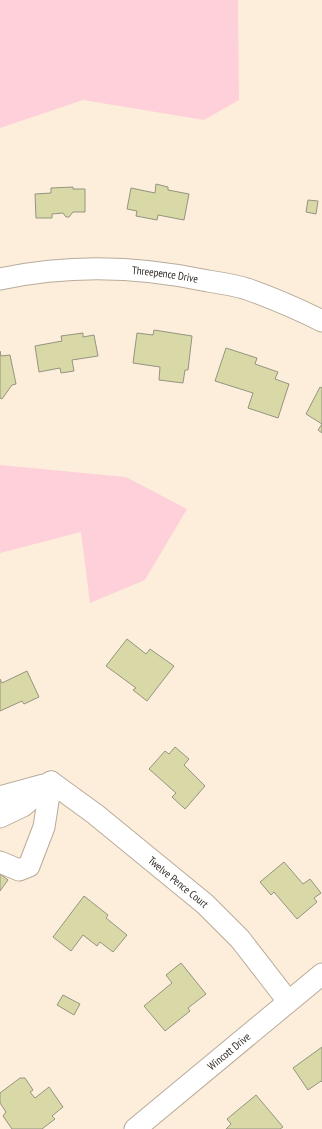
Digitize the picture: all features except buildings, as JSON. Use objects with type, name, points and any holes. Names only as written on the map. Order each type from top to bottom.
[{"type":"street","name":"Threepence Drive","points":[[0,278],[21,274],[76,268],[123,269],[181,275],[246,288],[302,311],[322,321]]},
{"type":"street","points":[[0,797],[51,782]]},
{"type":"street","points":[[0,817],[22,806],[51,782]]},
{"type":"street","points":[[0,862],[19,870],[29,866],[44,827],[51,782]]},
{"type":"street","name":"Twelve Pence Court","points":[[51,782],[95,814],[205,904],[240,939],[288,1001]]},
{"type":"street","name":"Wincott Drive","points":[[135,1129],[322,974]]},
{"type":"shaded area","points":[[0,0],[238,0],[239,100],[204,120],[83,100],[0,128]]},
{"type":"shaded area","points":[[0,465],[126,477],[187,509],[145,580],[90,603],[81,532],[0,553]]}]
